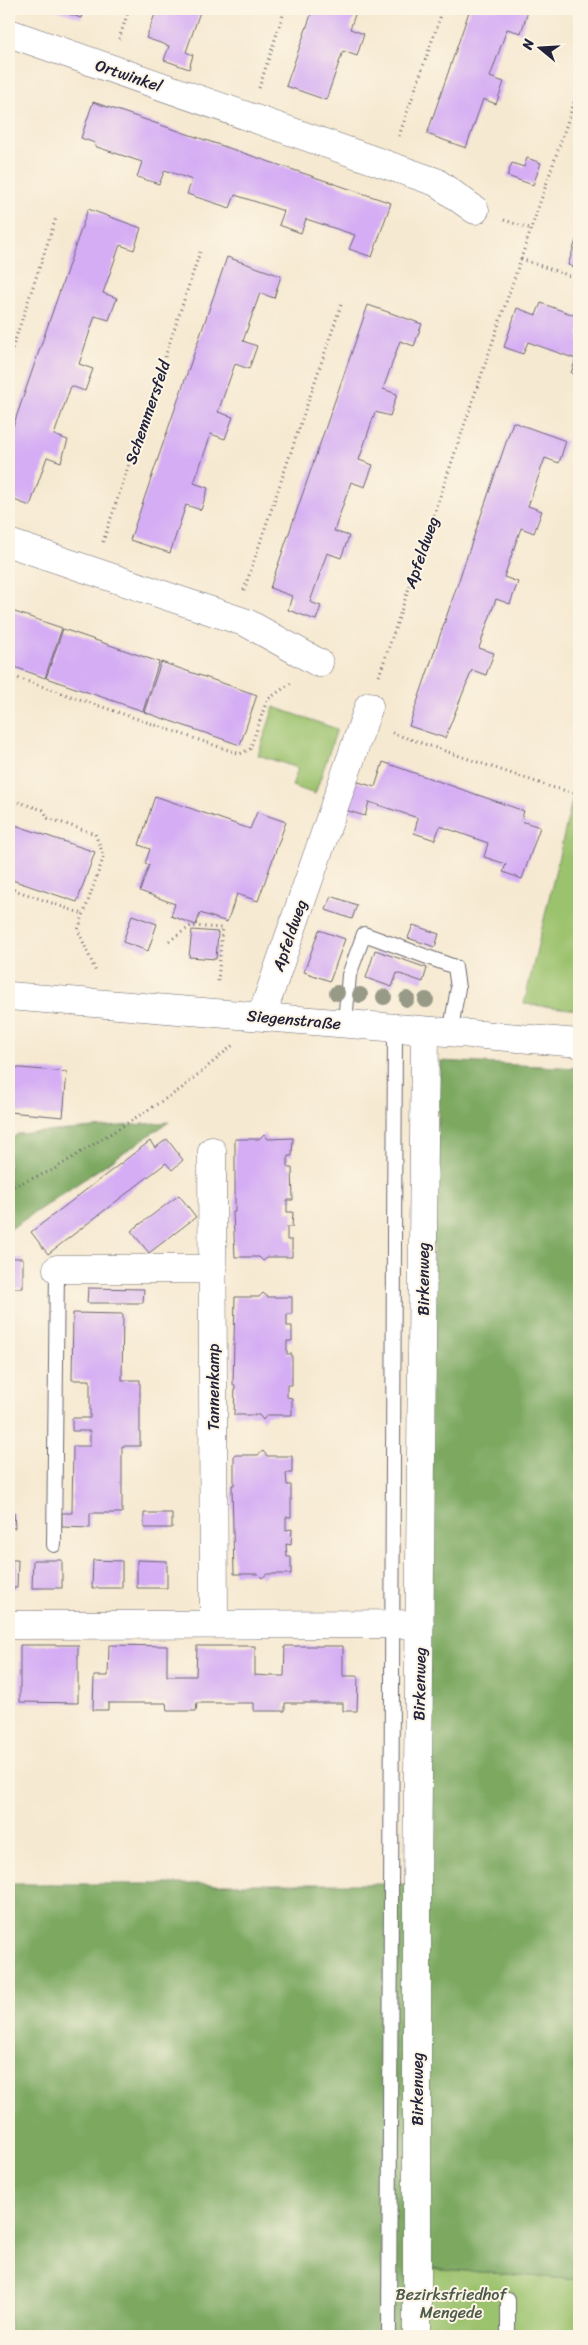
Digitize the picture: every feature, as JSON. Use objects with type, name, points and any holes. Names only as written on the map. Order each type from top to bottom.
[{"type":"street","name":"Ortwinkel","points":[[9,33],[436,182],[475,210]]},
{"type":"street","points":[[9,543],[247,623],[320,663]]},
{"type":"street","name":"Apfeldweg","points":[[262,1015],[366,714]]},
{"type":"street","name":"Siegenstraße","points":[[9,996],[262,1015],[437,1033],[579,1043]]},
{"type":"street","name":"Birkenweg","points":[[417,2336],[417,1884],[420,1624],[437,1033]]},
{"type":"street","name":"Tannenkamp","points":[[212,1150],[214,1623]]},
{"type":"street","points":[[56,1269],[213,1269]]},
{"type":"street","points":[[9,1625],[214,1623],[420,1624]]},
{"type":"lane","points":[[345,1024],[349,975],[364,934],[454,967],[458,988],[437,1033]]},
{"type":"lane","points":[[389,2336],[395,1029]]},
{"type":"lane","points":[[54,1545],[56,1269]]},
{"type":"lane","points":[[508,2300],[508,2336]]},
{"type":"path","points":[[249,117],[285,9]]},
{"type":"path","points":[[389,165],[443,9]]},
{"type":"path","name":"Apfeldweg","points":[[366,714],[579,88]]},
{"type":"path","points":[[9,358],[56,218]]},
{"type":"path","name":"Schemmersfeld","points":[[93,571],[200,252]]},
{"type":"path","points":[[521,259],[579,279]]},
{"type":"path","points":[[234,619],[342,302]]},
{"type":"path","points":[[9,676],[240,754],[250,749],[267,700],[320,663]]},
{"type":"path","points":[[366,714],[551,787],[579,794]]},
{"type":"path","points":[[9,799],[43,810],[48,818],[95,834],[104,856],[78,930],[99,979]]},
{"type":"path","points":[[9,888],[84,914]]},
{"type":"path","points":[[170,942],[191,926],[222,928],[217,986]]},
{"type":"path","points":[[9,1188],[53,1170],[181,1089],[226,1053],[262,1015]]},
{"type":"green space","points":[[274,707],[337,729],[315,794],[292,786],[298,768],[258,755]]},
{"type":"green space","points":[[579,771],[579,1010],[524,1004]]},
{"type":"green space","points":[[440,1061],[579,1068],[579,2280],[417,2267],[417,2336],[9,2336],[9,1884],[417,1884],[420,1624]]},
{"type":"green space","points":[[169,1122],[9,1230],[9,1140],[18,1134]]},
{"type":"green space","name":"Bezirksfriedhof Mengede","points":[[416,2267],[579,2280],[579,2336],[417,2336]]},
{"type":"building","points":[[54,9],[84,9],[81,18]]},
{"type":"building","points":[[157,9],[201,9],[186,52],[193,55],[189,69],[164,60],[169,46],[146,38]]},
{"type":"building","points":[[313,9],[357,9],[350,29],[364,34],[357,56],[343,51],[326,100],[286,86]]},
{"type":"building","points":[[470,9],[522,9],[528,11],[521,33],[507,29],[490,77],[504,82],[496,104],[483,99],[466,148],[427,134]]},
{"type":"building","points":[[93,102],[391,203],[372,257],[349,249],[355,235],[306,219],[301,233],[279,225],[284,211],[235,195],[230,208],[187,194],[192,180],[165,170],[159,184],[137,177],[142,162],[94,146],[95,143],[81,138]]},
{"type":"building","points":[[527,158],[541,163],[533,185],[507,176],[512,163],[524,167]]},
{"type":"building","points":[[88,209],[141,228],[134,250],[120,245],[103,293],[117,298],[109,320],[95,316],[79,364],[93,369],[85,391],[71,386],[54,435],[68,440],[61,462],[47,457],[30,506],[9,498],[9,438]]},
{"type":"building","points":[[579,231],[579,269],[568,265]]},
{"type":"building","points":[[227,257],[281,276],[274,298],[260,293],[243,341],[257,346],[249,369],[235,364],[218,412],[233,417],[225,439],[211,434],[194,483],[208,488],[201,510],[186,505],[170,553],[130,540]]},
{"type":"building","points":[[541,303],[579,317],[579,376],[571,373],[576,359],[528,342],[523,354],[504,347],[517,308],[536,315]]},
{"type":"building","points":[[368,305],[422,324],[414,346],[400,341],[383,389],[397,394],[390,416],[375,412],[359,460],[373,465],[365,487],[351,482],[334,531],[349,536],[341,558],[327,553],[310,602],[321,606],[316,620],[288,610],[292,596],[270,588]]},
{"type":"building","points":[[513,422],[566,441],[559,463],[545,458],[528,506],[542,511],[534,533],[521,528],[504,577],[518,582],[510,604],[496,599],[479,648],[494,653],[486,675],[472,670],[445,738],[409,726]]},
{"type":"building","points":[[9,610],[62,628],[45,678],[9,665]]},
{"type":"building","points":[[63,629],[159,662],[143,711],[46,678]]},
{"type":"building","points":[[161,662],[257,695],[240,745],[144,712]]},
{"type":"building","points":[[383,762],[524,811],[521,821],[540,827],[522,879],[503,872],[506,864],[484,857],[488,843],[440,826],[435,840],[414,833],[418,818],[369,802],[365,816],[345,810],[355,781],[375,787]]},
{"type":"building","points":[[155,796],[250,829],[257,812],[286,822],[258,901],[237,894],[227,922],[200,913],[196,925],[171,916],[175,904],[140,891],[149,865],[145,864],[150,849],[139,845]]},
{"type":"building","points":[[9,823],[95,852],[77,902],[9,879]]},
{"type":"building","points":[[331,896],[357,905],[352,919],[326,910]]},
{"type":"building","points":[[132,915],[157,924],[148,951],[123,942]]},
{"type":"building","points":[[413,925],[439,934],[435,947],[408,938]]},
{"type":"building","points":[[192,930],[218,932],[216,959],[189,957]]},
{"type":"building","points":[[319,930],[345,939],[330,981],[304,972]]},
{"type":"building","points":[[375,950],[427,968],[423,982],[397,973],[392,987],[366,978]]},
{"type":"building","points":[[9,1067],[67,1072],[63,1117],[9,1112]]},
{"type":"building","points":[[264,1134],[268,1139],[293,1138],[292,1156],[288,1156],[288,1168],[292,1168],[293,1200],[287,1200],[287,1212],[293,1212],[292,1227],[287,1227],[287,1240],[292,1240],[292,1257],[268,1257],[263,1261],[259,1257],[235,1257],[233,1212],[235,1212],[235,1139],[259,1139]]},
{"type":"building","points":[[167,1139],[183,1160],[172,1170],[166,1163],[48,1254],[31,1232],[150,1141],[155,1148]]},
{"type":"building","points":[[179,1195],[196,1217],[149,1253],[131,1231]]},
{"type":"building","points":[[9,1258],[23,1258],[23,1288],[9,1288]]},
{"type":"building","points":[[88,1288],[144,1289],[143,1303],[87,1303]]},
{"type":"building","points":[[263,1293],[268,1297],[292,1297],[292,1314],[287,1314],[287,1326],[292,1326],[292,1341],[287,1341],[287,1354],[292,1354],[292,1385],[287,1385],[287,1397],[292,1398],[292,1415],[267,1415],[263,1420],[259,1415],[234,1415],[235,1385],[233,1385],[235,1297],[259,1297]]},
{"type":"building","points":[[73,1313],[123,1314],[122,1380],[140,1380],[140,1446],[122,1446],[122,1513],[90,1513],[90,1528],[62,1527],[62,1513],[72,1513],[73,1446],[90,1446],[90,1431],[72,1431],[72,1418],[90,1418],[90,1380],[72,1380]]},
{"type":"building","points":[[263,1451],[267,1456],[292,1456],[292,1473],[286,1473],[287,1485],[291,1485],[291,1517],[286,1517],[286,1530],[292,1529],[291,1545],[286,1544],[287,1557],[291,1557],[291,1574],[267,1574],[262,1578],[258,1574],[234,1574],[232,1485],[234,1485],[234,1455],[258,1455]]},
{"type":"building","points":[[9,1513],[14,1513],[15,1528],[9,1528]]},
{"type":"building","points":[[144,1513],[172,1513],[172,1528],[144,1528]]},
{"type":"building","points":[[9,1560],[18,1560],[17,1588],[9,1588]]},
{"type":"building","points":[[33,1560],[62,1560],[62,1588],[32,1588]]},
{"type":"building","points":[[93,1560],[122,1561],[122,1588],[92,1588]]},
{"type":"building","points":[[137,1560],[167,1561],[167,1588],[137,1588]]},
{"type":"building","points":[[20,1645],[78,1645],[78,1703],[20,1702]]},
{"type":"building","points":[[109,1645],[167,1646],[167,1676],[196,1676],[197,1646],[255,1646],[255,1675],[284,1676],[285,1646],[343,1646],[343,1676],[358,1676],[357,1711],[343,1711],[343,1703],[285,1703],[285,1711],[254,1711],[254,1703],[197,1703],[196,1711],[167,1711],[166,1703],[108,1703],[108,1710],[93,1710],[94,1676],[108,1676]]}]
